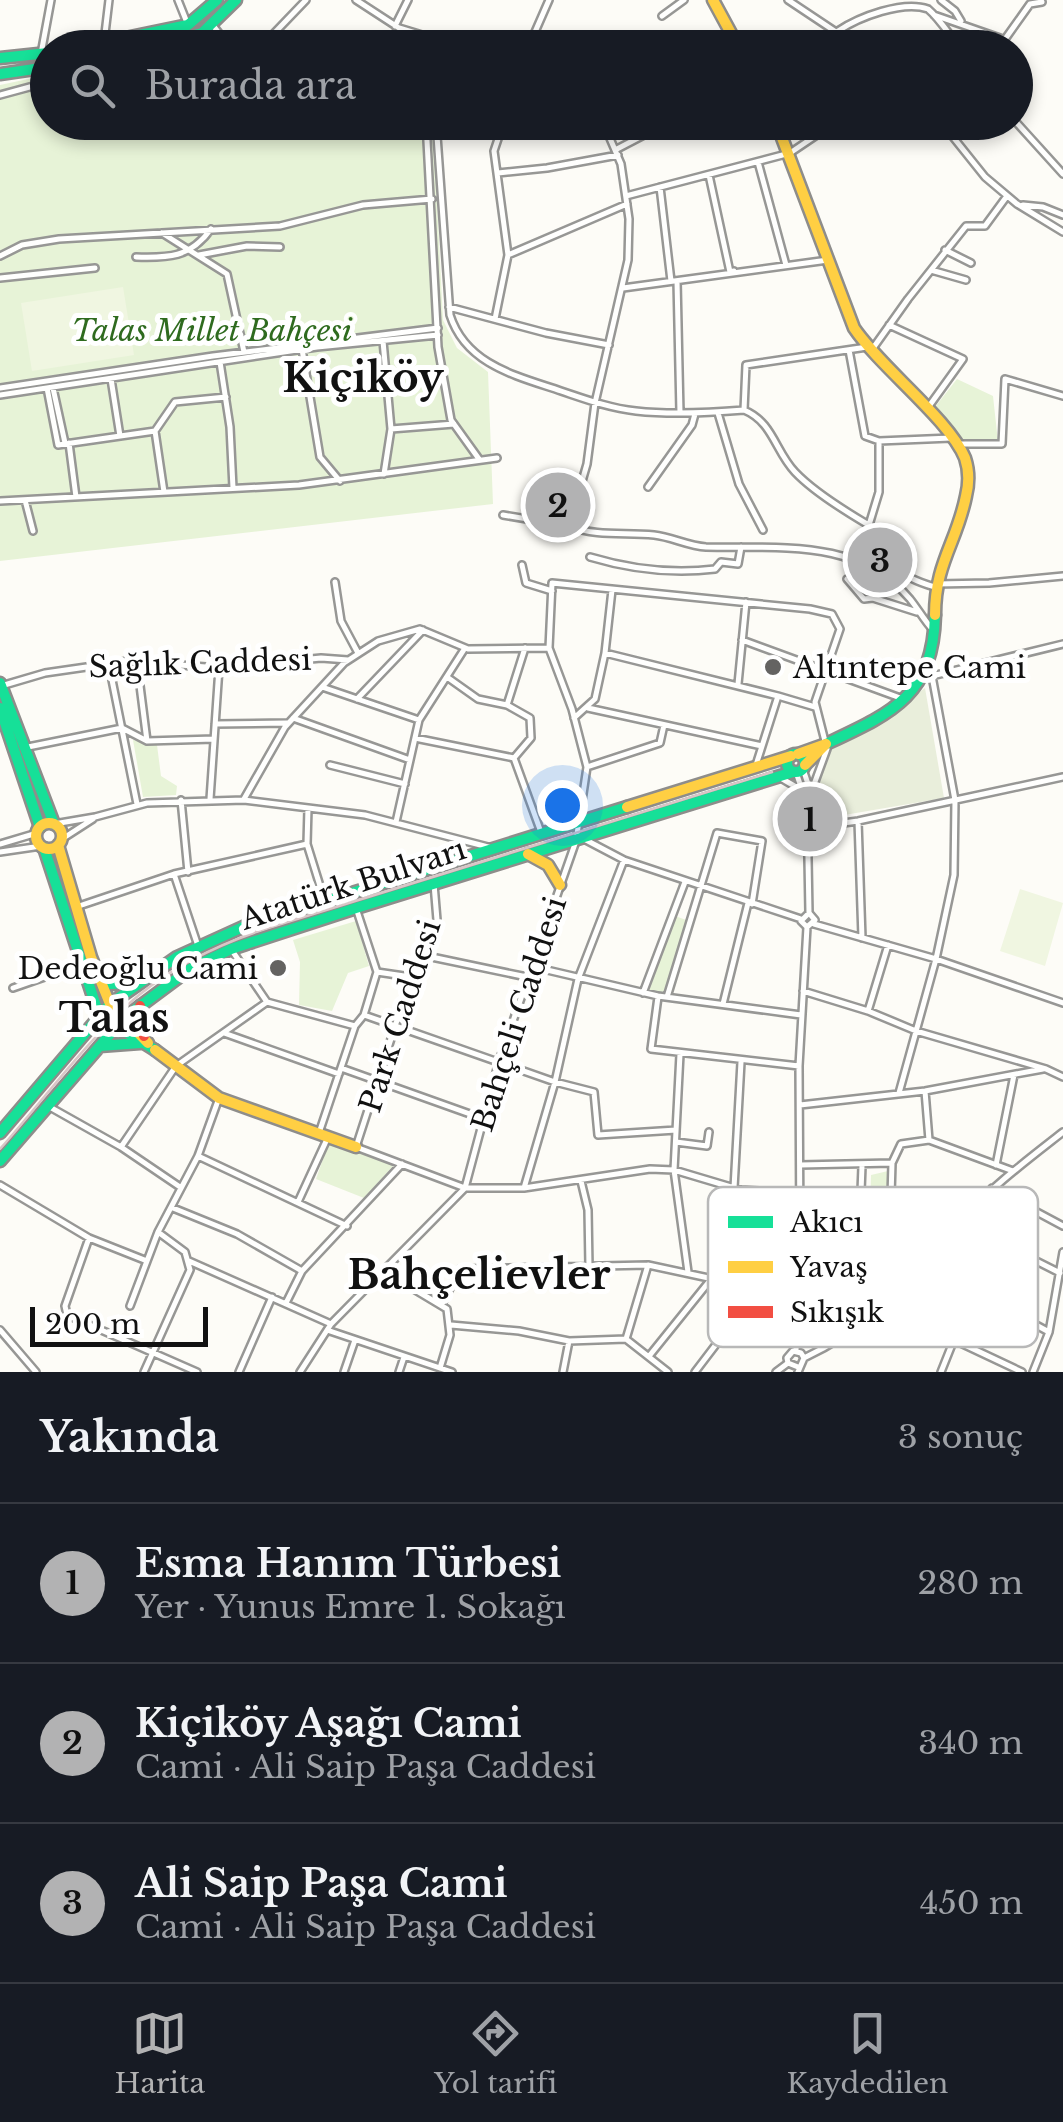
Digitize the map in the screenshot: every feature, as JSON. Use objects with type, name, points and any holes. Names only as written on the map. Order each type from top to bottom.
[{"type":"main road","points":[[191,30],[217,0]]},
{"type":"main road","points":[[193,30],[212,24],[236,0]]},
{"type":"main road","points":[[713,0],[729,30]]},
{"type":"main road","points":[[0,58],[30,55]]},
{"type":"main road","points":[[0,77],[30,70]]},
{"type":"main road","name":"Atatürk Bulvarı","points":[[0,1133],[110,1004],[198,946],[243,927],[826,744],[870,724],[929,674],[936,586],[968,484],[965,460],[927,409],[869,349],[842,306],[830,260],[784,140]]},
{"type":"main road","points":[[1,685],[54,824],[61,832],[60,842],[100,1015],[121,1023],[219,1098],[356,1148]]},
{"type":"main road","points":[[0,708],[82,964],[121,1023]]},
{"type":"main road","name":"Atatürk Bulvarı","points":[[0,1162],[121,1023],[190,970],[232,949],[356,908],[799,770],[826,744]]},
{"type":"main road","points":[[794,755],[803,758],[799,770]]},
{"type":"main road","points":[[38,830],[54,824]]},
{"type":"main road","points":[[43,847],[60,842]]},
{"type":"main road","points":[[528,854],[548,865],[560,885]]},
{"type":"main road","points":[[92,976],[112,984],[142,982]]},
{"type":"main road","points":[[86,1031],[92,976]]},
{"type":"main road","points":[[140,1006],[138,1017],[144,1041]]},
{"type":"main road","points":[[100,1046],[144,1041]]},
{"type":"street","points":[[47,30],[51,0]]},
{"type":"street","points":[[105,30],[109,0]]},
{"type":"street","points":[[178,0],[190,30]]},
{"type":"street","points":[[277,30],[306,0]]},
{"type":"street","points":[[356,0],[408,30]]},
{"type":"street","points":[[395,26],[408,0]]},
{"type":"street","points":[[536,30],[549,0]]},
{"type":"street","points":[[662,16],[684,0]]},
{"type":"street","points":[[788,0],[835,30]]},
{"type":"street","points":[[941,0],[955,10],[963,24]]},
{"type":"street","points":[[1014,30],[1030,4],[1042,2]]},
{"type":"street","points":[[841,30],[868,14],[900,3],[920,5],[945,30]]},
{"type":"street","points":[[933,15],[975,30]]},
{"type":"street","points":[[212,24],[217,30]]},
{"type":"street","points":[[0,95],[30,87]]},
{"type":"street","points":[[427,140],[438,348],[454,424],[480,461]]},
{"type":"street","points":[[437,140],[448,307],[460,337],[486,362],[593,402],[629,410],[744,410],[756,415],[800,477],[868,525],[882,552],[906,579],[936,586],[1063,576]]},
{"type":"street","points":[[495,319],[508,255],[494,146],[497,140]]},
{"type":"street","points":[[569,526],[587,464],[593,402],[623,288],[629,246],[626,200],[612,140]]},
{"type":"street","points":[[497,173],[547,168],[618,152],[639,140]]},
{"type":"street","points":[[508,255],[660,187],[790,153],[809,140]]},
{"type":"street","points":[[956,140],[985,177],[1007,196],[1063,232]]},
{"type":"street","points":[[1032,140],[1063,174]]},
{"type":"street","points":[[758,162],[786,265]]},
{"type":"street","points":[[709,175],[730,272]]},
{"type":"street","points":[[660,187],[674,281],[680,413]]},
{"type":"street","points":[[744,410],[746,365],[869,349],[966,226],[987,225],[1007,196]]},
{"type":"street","points":[[0,256],[27,244],[280,226],[364,205],[432,200]]},
{"type":"street","points":[[1017,204],[1063,215]]},
{"type":"street","points":[[136,256],[178,256],[211,230]]},
{"type":"street","points":[[160,232],[221,268],[228,278],[244,352]]},
{"type":"street","points":[[198,256],[247,246],[280,246]]},
{"type":"street","points":[[945,250],[971,264]]},
{"type":"street","points":[[623,288],[830,260]]},
{"type":"street","points":[[730,272],[830,260]]},
{"type":"street","points":[[0,278],[95,268]]},
{"type":"street","points":[[930,270],[966,280]]},
{"type":"street","points":[[448,307],[609,345]]},
{"type":"street","points":[[889,325],[963,358],[927,409]]},
{"type":"street","points":[[0,392],[438,332]]},
{"type":"street","points":[[0,392],[244,352],[438,332]]},
{"type":"street","points":[[383,340],[391,429],[384,474]]},
{"type":"street","points":[[302,349],[320,457],[340,481]]},
{"type":"street","points":[[850,350],[862,433],[879,441],[1002,444],[1005,379],[1063,396]]},
{"type":"street","points":[[220,362],[232,488]]},
{"type":"street","points":[[111,378],[120,436]]},
{"type":"street","points":[[50,388],[58,445],[154,431]]},
{"type":"street","points":[[164,492],[154,431],[175,402],[226,397]]},
{"type":"street","points":[[718,412],[740,484],[763,530]]},
{"type":"street","points":[[648,487],[692,425],[695,413]]},
{"type":"street","points":[[391,429],[454,424]]},
{"type":"street","points":[[868,525],[879,492],[879,441]]},
{"type":"street","points":[[67,443],[76,497]]},
{"type":"street","points":[[0,501],[340,481],[498,458]]},
{"type":"street","points":[[24,500],[33,531]]},
{"type":"street","points":[[503,515],[599,534],[652,535],[700,546],[820,550],[845,555],[887,579],[910,598],[935,632]]},
{"type":"street","points":[[590,557],[621,566],[691,572],[715,569],[721,562],[738,564],[741,547]]},
{"type":"street","points":[[522,565],[526,583],[746,602],[832,614],[840,629],[815,708],[827,753],[808,802]]},
{"type":"street","points":[[847,580],[864,599],[873,598],[920,613]]},
{"type":"street","points":[[335,582],[341,621],[358,653]]},
{"type":"street","points":[[552,587],[549,648],[587,768],[576,823],[579,840],[702,888],[801,918],[810,926],[888,944],[1060,1002],[1063,992]]},
{"type":"street","points":[[574,718],[595,699],[612,590]]},
{"type":"street","points":[[738,684],[746,602]]},
{"type":"street","points":[[357,699],[422,630],[465,648],[549,648]]},
{"type":"street","name":"Sağlık Caddesi","points":[[1,685],[46,673],[109,664],[137,662],[219,668],[321,658],[348,660],[388,637],[422,630]]},
{"type":"street","points":[[742,640],[903,699]]},
{"type":"street","points":[[900,1093],[954,875],[956,800],[929,674],[1063,644]]},
{"type":"street","points":[[396,822],[419,720],[465,648]]},
{"type":"street","points":[[507,705],[524,648]]},
{"type":"street","points":[[604,653],[738,684],[815,708]]},
{"type":"street","points":[[244,800],[291,721],[348,660]]},
{"type":"street","points":[[137,662],[147,741]]},
{"type":"street","points":[[109,664],[137,804]]},
{"type":"street","points":[[210,799],[219,668]]},
{"type":"street","points":[[446,677],[478,698],[528,715],[533,724],[529,742],[514,758]]},
{"type":"street","points":[[322,687],[419,720]]},
{"type":"street","points":[[756,766],[778,696]]},
{"type":"street","points":[[588,708],[762,746]]},
{"type":"street","points":[[215,724],[291,721],[410,760]]},
{"type":"street","points":[[587,768],[660,743],[664,725]]},
{"type":"street","points":[[24,748],[122,728],[147,741],[214,739]]},
{"type":"street","points":[[415,738],[514,758]]},
{"type":"street","points":[[514,758],[542,835]]},
{"type":"street","points":[[330,765],[404,784]]},
{"type":"street","points":[[799,770],[808,802]]},
{"type":"street","points":[[799,770],[808,802],[808,914]]},
{"type":"street","points":[[776,775],[803,790]]},
{"type":"street","points":[[808,828],[858,822],[1063,777]]},
{"type":"street","points":[[181,800],[188,872]]},
{"type":"street","points":[[54,824],[96,817],[137,804],[244,800],[396,822],[495,849]]},
{"type":"street","points":[[308,808],[307,844],[325,902]]},
{"type":"street","points":[[60,842],[96,817]]},
{"type":"street","points":[[858,822],[862,938]]},
{"type":"street","points":[[0,844],[38,830]]},
{"type":"street","points":[[667,998],[717,834],[762,842],[723,1004]]},
{"type":"street","name":"Bahçeli Caddesi","points":[[466,1188],[526,976],[579,840]]},
{"type":"street","points":[[76,908],[174,874],[307,844]]},
{"type":"street","points":[[0,852],[43,847]]},
{"type":"street","points":[[524,1188],[555,1082],[578,979],[624,860]]},
{"type":"street","points":[[174,874],[198,946]]},
{"type":"street","points":[[643,993],[685,882]]},
{"type":"street","name":"Park Caddesi","points":[[356,1148],[410,978],[437,920],[434,884]]},
{"type":"street","points":[[297,1202],[323,1135],[354,1026],[364,1014],[377,972],[356,908]]},
{"type":"street","points":[[801,918],[808,914]]},
{"type":"street","points":[[800,1187],[802,991],[814,918],[808,914]]},
{"type":"street","points":[[868,1011],[888,944]]},
{"type":"street","points":[[232,949],[266,1002],[354,1026]]},
{"type":"street","points":[[421,955],[526,976]]},
{"type":"street","points":[[13,988],[82,964]]},
{"type":"street","points":[[530,966],[667,998],[802,1015]]},
{"type":"street","points":[[377,972],[410,978]]},
{"type":"street","points":[[802,991],[916,1031],[1046,1068],[1063,1077]]},
{"type":"street","points":[[658,996],[651,1050],[799,1066]]},
{"type":"street","points":[[120,1147],[176,1066],[266,1002]]},
{"type":"street","points":[[364,1014],[555,1082],[594,1092],[598,1136],[676,1130]]},
{"type":"street","points":[[224,1033],[484,1119]]},
{"type":"street","points":[[680,1054],[674,1170],[688,1272]]},
{"type":"street","points":[[737,1187],[742,1062]]},
{"type":"street","points":[[800,1105],[925,1091],[1046,1068]]},
{"type":"street","points":[[996,1165],[1014,1074]]},
{"type":"street","points":[[925,1091],[930,1140]]},
{"type":"street","points":[[130,1306],[158,1232],[198,1156],[219,1098]]},
{"type":"street","points":[[48,1106],[180,1187]]},
{"type":"street","points":[[676,1142],[708,1146],[709,1132]]},
{"type":"street","points":[[993,1187],[1063,1132]]},
{"type":"street","points":[[891,1187],[892,1163],[900,1144],[930,1140],[1013,1171]]},
{"type":"street","points":[[356,1148],[466,1188],[524,1188],[650,1169],[674,1170],[730,1187]]},
{"type":"street","points":[[198,1156],[347,1226]]},
{"type":"street","points":[[800,1165],[892,1163]]},
{"type":"street","points":[[286,1303],[302,1272],[402,1164]]},
{"type":"street","points":[[861,1187],[862,1166]]},
{"type":"street","points":[[581,1179],[588,1210],[589,1266]]},
{"type":"street","points":[[0,1185],[89,1238],[147,1261]]},
{"type":"street","points":[[300,1372],[328,1327],[466,1188]]},
{"type":"street","points":[[172,1208],[238,1234],[302,1272]]},
{"type":"street","points":[[1038,1213],[1063,1226]]},
{"type":"street","points":[[144,1372],[190,1270],[185,1252],[158,1232]]},
{"type":"street","points":[[89,1238],[65,1306],[67,1314],[197,1372]]},
{"type":"street","points":[[1033,1372],[1060,1296],[1063,1252]]},
{"type":"street","points":[[189,1261],[286,1303],[355,1340],[452,1372]]},
{"type":"street","points":[[1038,1262],[1060,1273]]},
{"type":"street","points":[[626,1338],[648,1265]]},
{"type":"street","points":[[442,1304],[460,1269],[648,1265],[708,1277]]},
{"type":"street","points":[[382,1270],[442,1304],[451,1325],[440,1368]]},
{"type":"street","points":[[650,1355],[708,1283]]},
{"type":"street","points":[[239,1372],[272,1297]]},
{"type":"street","points":[[451,1325],[518,1331],[568,1341],[626,1338],[668,1372]]},
{"type":"street","points":[[1038,1326],[1049,1332]]},
{"type":"street","points":[[0,1330],[36,1372]]},
{"type":"street","points":[[344,1372],[355,1340]]},
{"type":"street","points":[[563,1372],[568,1341]]},
{"type":"street","points":[[694,1372],[713,1347]]},
{"type":"street","points":[[796,1347],[796,1351]]},
{"type":"street","points":[[788,1363],[798,1370],[804,1358],[827,1347]]},
{"type":"street","points":[[941,1372],[951,1347]]},
{"type":"street","points":[[964,1347],[1022,1372]]},
{"type":"street","points":[[796,1351],[804,1358]]},
{"type":"street","points":[[788,1363],[788,1355],[796,1351]]},
{"type":"street","points":[[399,1372],[404,1357]]},
{"type":"street","points":[[776,1372],[788,1363]]},
{"type":"green space","name":"Talas Millet Bahçesi","points":[[30,79],[30,140],[434,140],[443,320],[457,348],[488,372],[493,504],[0,561],[0,85]]},
{"type":"green space","points":[[123,287],[134,355],[32,371],[21,303]]},
{"type":"green space","points":[[957,379],[993,396],[998,442],[964,441],[935,407]]},
{"type":"green space","points":[[925,688],[944,798],[815,820],[810,815],[830,746],[868,729]]},
{"type":"green space","points":[[133,740],[157,745],[161,776],[177,786],[176,795],[143,797]]},
{"type":"green space","points":[[1020,889],[1063,903],[1045,966],[1000,951]]},
{"type":"green space","points":[[675,916],[692,922],[668,996],[647,989]]},
{"type":"green space","points":[[356,921],[369,966],[348,973],[332,1011],[299,1005],[300,962],[293,940]]},
{"type":"green space","points":[[329,1142],[394,1165],[364,1198],[316,1179]]},
{"type":"green space","points":[[888,1171],[887,1187],[871,1187],[871,1175]]},
{"type":"tram line","points":[[0,1149],[121,1011],[154,984],[200,956],[268,928],[772,772]]},
{"type":"traffic: fast","points":[[164,30],[188,25],[217,0]]},
{"type":"traffic: fast","points":[[205,30],[236,0]]},
{"type":"traffic: fast","points":[[0,58],[30,55]]},
{"type":"traffic: fast","points":[[0,74],[30,70]]},
{"type":"traffic: fast","points":[[826,744],[889,711],[917,683],[932,643],[935,615]]},
{"type":"traffic: fast","points":[[0,683],[54,824]]},
{"type":"traffic: fast","points":[[0,708],[40,827]]},
{"type":"traffic: fast","points":[[796,754],[805,763],[796,772],[787,763],[796,754]]},
{"type":"traffic: fast","points":[[0,1161],[124,1018],[190,969],[231,949],[356,908],[793,772]]},
{"type":"traffic: fast","points":[[0,1133],[110,1004],[177,957],[243,927],[627,807]]},
{"type":"traffic: fast","points":[[44,848],[99,1015],[155,1050]]},
{"type":"traffic: fast","points":[[99,975],[111,984],[137,982]]},
{"type":"traffic: fast","points":[[100,1046],[140,1043]]},
{"type":"traffic: slow","points":[[713,0],[729,30]]},
{"type":"traffic: slow","points":[[783,140],[854,328],[945,427],[965,458],[967,491],[942,567],[935,615]]},
{"type":"traffic: slow","points":[[798,754],[826,744]]},
{"type":"traffic: slow","points":[[805,765],[826,744]]},
{"type":"traffic: slow","points":[[627,807],[791,756]]},
{"type":"traffic: slow","points":[[49,823],[58,827],[62,836],[58,845],[49,849],[40,845],[36,836],[40,827],[49,823]]},
{"type":"traffic: slow","points":[[58,845],[91,957],[110,1004],[148,1043]]},
{"type":"traffic: slow","points":[[528,854],[548,865],[560,885]]},
{"type":"traffic: slow","points":[[155,1050],[219,1098],[356,1147]]},
{"type":"traffic: jam","points":[[140,1006],[138,1017],[144,1036]]},
{"type":"place","name":"Kiçiköy Aşağı Cami","points":[[558,505]]},
{"type":"place","name":"Ali Saip Paşa Cami","points":[[880,560]]},
{"type":"place","name":"Altıntepe Cami","points":[[773,667]]},
{"type":"place","name":"Esma Hanım Türbesi","points":[[810,819]]},
{"type":"place","name":"Dedeoğlu Cami","points":[[278,968]]},
{"type":"district","name":"Kiçiköy","points":[[363,378]]},
{"type":"district","name":"Talas","points":[[114,1018]]},
{"type":"district","name":"Bahçelievler","points":[[479,1275]]}]
